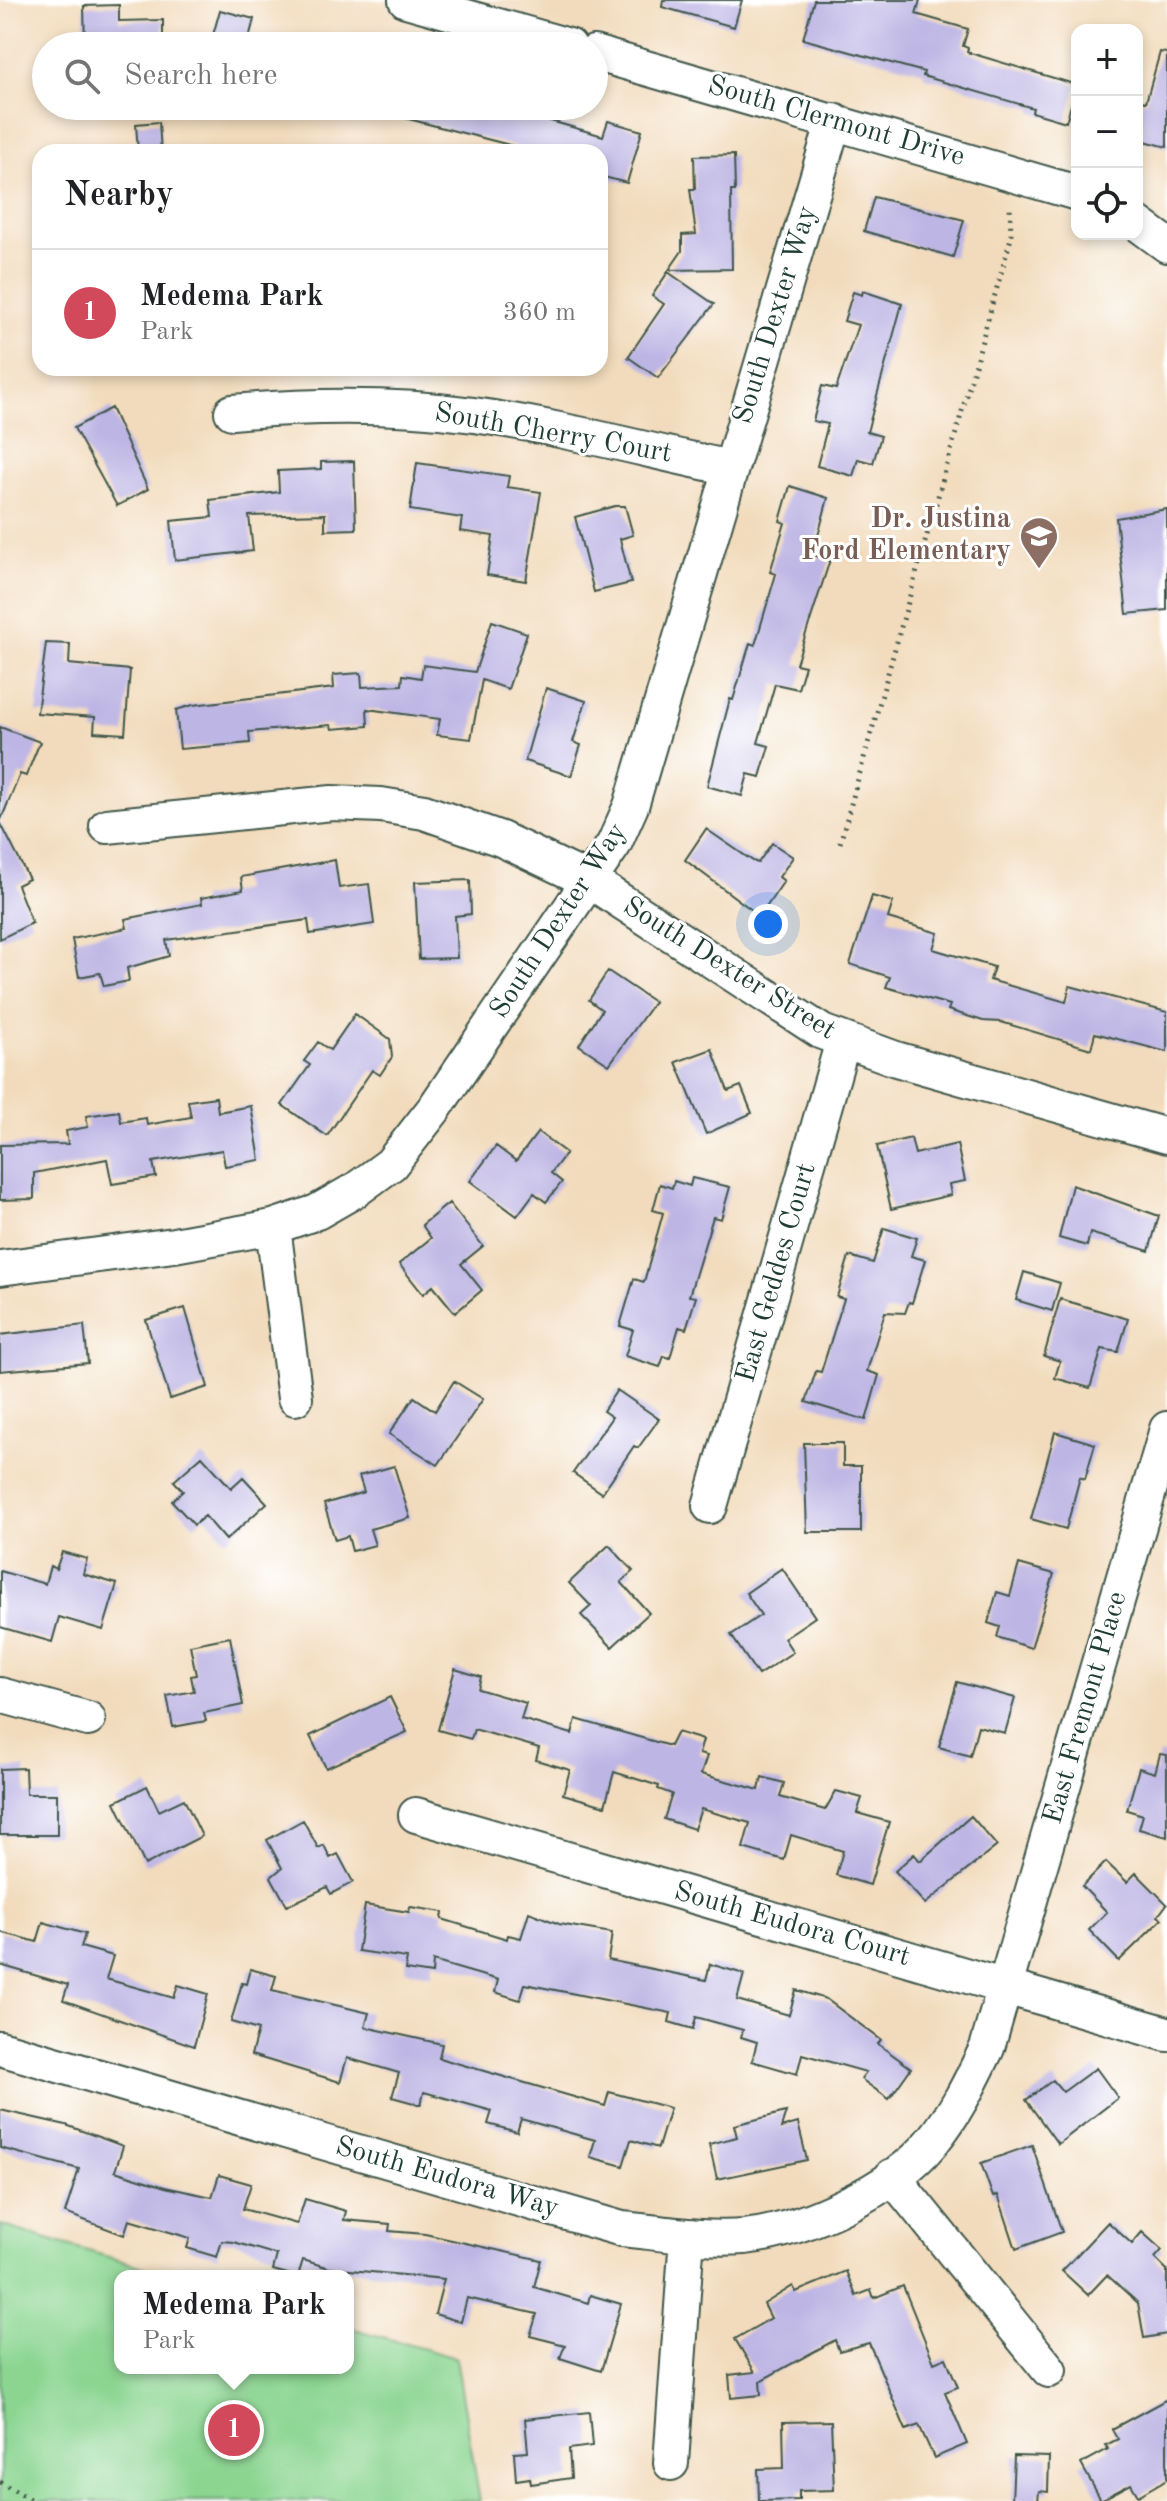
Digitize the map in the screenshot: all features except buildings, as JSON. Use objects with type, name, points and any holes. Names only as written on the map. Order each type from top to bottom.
[{"type":"street","points":[[406,0],[519,32]]},
{"type":"street","name":"South Clermont Drive","points":[[608,57],[1071,191]]},
{"type":"street","name":"South Dexter Way","points":[[0,1268],[143,1250],[273,1227],[317,1212],[391,1164],[434,1109],[590,881],[614,844],[631,806],[834,121]]},
{"type":"street","points":[[1143,227],[1167,245]]},
{"type":"street","name":"South Cherry Court","points":[[232,412],[294,407],[410,409],[476,415],[730,468]]},
{"type":"street","name":"South Dexter Street","points":[[107,826],[332,803],[381,805],[424,812],[501,839],[590,881],[786,1011],[843,1041],[1167,1136]]},
{"type":"street","name":"East Geddes Court","points":[[710,1506],[843,1041]]},
{"type":"street","points":[[273,1227],[295,1398]]},
{"type":"street","name":"East Fremont Place","points":[[1006,1987],[1167,1429]]},
{"type":"street","points":[[0,1695],[88,1719]]},
{"type":"street","name":"South Eudora Court","points":[[416,1815],[1167,2034]]},
{"type":"street","name":"South Eudora Way","points":[[0,2048],[622,2229],[687,2236],[744,2237],[797,2226],[843,2205],[892,2176],[930,2145],[959,2105],[987,2048],[1006,1987]]},
{"type":"street","points":[[892,2176],[1049,2370]]},
{"type":"street","points":[[671,2463],[687,2236]]},
{"type":"path","points":[[840,843],[1011,238],[1010,195]]},
{"type":"path","points":[[0,2482],[33,2501]]},
{"type":"green space","points":[[0,2225],[153,2270],[114,2270],[114,2374],[354,2374],[354,2329],[456,2358],[480,2501],[0,2501]]},
{"type":"place","name":"Dr. Justina Ford Elementary","points":[[1039,570]]},
{"type":"place","name":"Medema Park","points":[[234,2430]]}]
